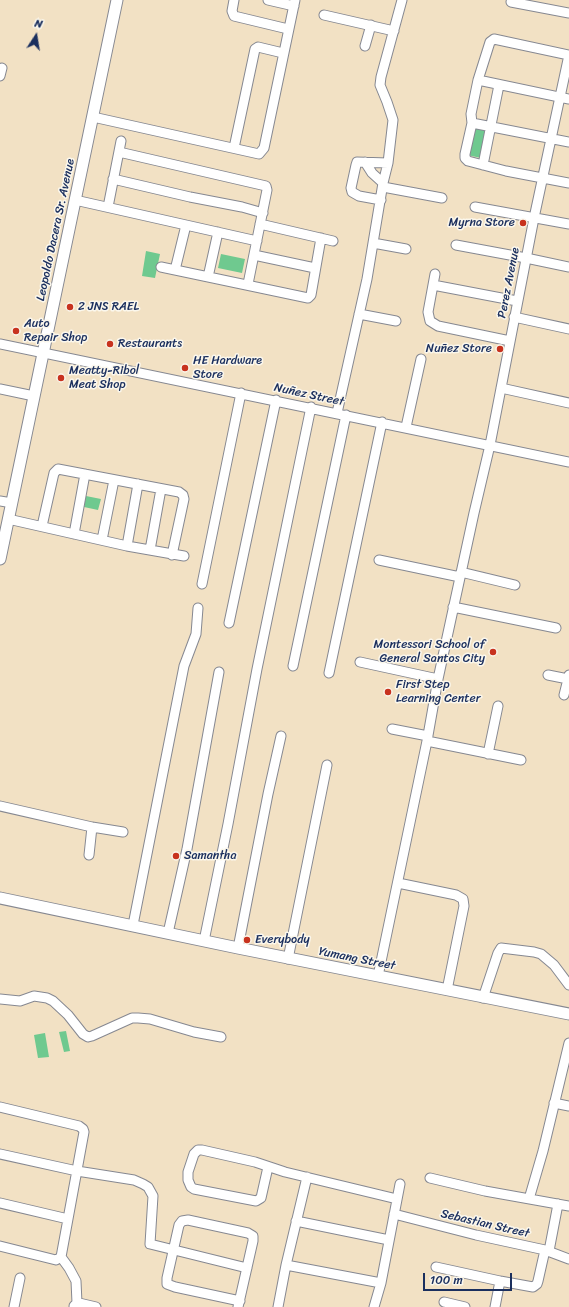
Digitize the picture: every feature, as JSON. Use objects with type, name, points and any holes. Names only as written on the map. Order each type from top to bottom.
[{"type":"main road","name":"Leopoldo Dacera Sr. Avenue","points":[[0,559],[5,524],[12,503],[117,0]]},
{"type":"main road","name":"Yumang Street","points":[[0,898],[238,948],[569,1014]]},
{"type":"street","points":[[234,0],[232,11],[234,16],[288,29]]},
{"type":"street","points":[[92,117],[260,154],[263,151],[294,3],[268,0]]},
{"type":"street","points":[[293,666],[342,414],[359,314],[388,163],[393,120],[388,102],[380,85],[402,0]]},
{"type":"street","points":[[511,2],[569,13]]},
{"type":"street","points":[[324,15],[394,31]]},
{"type":"street","points":[[365,46],[371,26]]},
{"type":"street","points":[[569,55],[494,39],[490,42],[478,80],[471,114],[472,123],[465,156],[468,161],[506,171],[569,183]]},
{"type":"street","points":[[234,148],[255,49],[258,47],[283,53]]},
{"type":"street","name":"Perez Avenue","points":[[378,976],[453,607],[490,445],[542,178],[551,138],[564,98],[569,55]]},
{"type":"street","points":[[478,80],[564,98]]},
{"type":"street","points":[[483,165],[499,85]]},
{"type":"street","points":[[472,123],[569,142]]},
{"type":"street","points":[[108,208],[121,141]]},
{"type":"street","points":[[119,152],[265,185],[267,188],[263,212],[248,284]]},
{"type":"street","points":[[381,200],[359,196],[351,190],[356,165],[359,162],[388,163]]},
{"type":"street","points":[[365,162],[372,173],[383,185],[442,198]]},
{"type":"street","points":[[113,179],[263,212]]},
{"type":"street","points":[[75,200],[257,241]]},
{"type":"street","points":[[475,208],[569,224]]},
{"type":"street","points":[[260,224],[333,241]]},
{"type":"street","points":[[175,270],[186,225]]},
{"type":"street","points":[[208,277],[218,232]]},
{"type":"street","points":[[161,267],[248,284],[308,298],[311,295],[322,238]]},
{"type":"street","points":[[373,243],[406,249]]},
{"type":"street","points":[[456,245],[569,267]]},
{"type":"street","points":[[254,255],[315,268]]},
{"type":"street","points":[[436,274],[428,312],[428,318],[434,324],[510,341]]},
{"type":"street","points":[[433,285],[517,301]]},
{"type":"street","points":[[359,314],[396,321]]},
{"type":"street","points":[[514,317],[569,329]]},
{"type":"street","name":"Nuñez Street","points":[[0,344],[310,407],[569,462]]},
{"type":"street","points":[[406,428],[421,359]]},
{"type":"street","points":[[501,388],[569,403]]},
{"type":"street","points":[[0,389],[34,396]]},
{"type":"street","points":[[202,584],[241,393]]},
{"type":"street","points":[[229,623],[276,400]]},
{"type":"street","points":[[204,941],[228,824],[258,661],[310,407]]},
{"type":"street","points":[[329,673],[382,422]]},
{"type":"street","points":[[42,526],[54,473],[56,470],[61,469],[179,492],[183,495],[184,499],[172,554]]},
{"type":"street","points":[[74,534],[85,474]]},
{"type":"street","points":[[102,540],[114,480]]},
{"type":"street","points":[[127,546],[138,484]]},
{"type":"street","points":[[150,550],[161,489]]},
{"type":"street","points":[[0,501],[12,503]]},
{"type":"street","points":[[5,524],[42,526],[127,546],[184,556]]},
{"type":"street","points":[[379,560],[515,585]]},
{"type":"street","points":[[453,607],[556,628]]},
{"type":"street","points":[[133,925],[184,666],[196,634],[198,608]]},
{"type":"street","points":[[360,662],[438,679]]},
{"type":"street","points":[[168,933],[187,849],[219,672]]},
{"type":"street","points":[[548,675],[569,677],[564,695]]},
{"type":"street","points":[[488,754],[498,706]]},
{"type":"street","points":[[392,729],[488,754],[521,760]]},
{"type":"street","points":[[238,948],[268,794],[281,736]]},
{"type":"street","points":[[288,958],[327,765]]},
{"type":"street","points":[[0,806],[92,827],[123,832]]},
{"type":"street","points":[[89,855],[92,827]]},
{"type":"street","points":[[398,883],[456,895],[463,899],[464,906],[447,990]]},
{"type":"street","points":[[484,998],[498,952],[501,948],[540,954],[554,965],[569,985]]},
{"type":"street","points":[[0,999],[20,1001],[34,996],[47,998],[53,1001],[68,1015],[83,1034],[88,1037],[132,1018],[150,1019],[194,1032],[221,1037]]},
{"type":"street","points":[[529,1199],[543,1151],[569,1043]]},
{"type":"street","points":[[554,1103],[569,1106]]},
{"type":"street","points":[[0,1107],[82,1127],[84,1132],[61,1257],[76,1281],[75,1305],[96,1307]]},
{"type":"street","points":[[268,1167],[261,1198],[256,1201],[194,1189],[191,1187],[188,1180],[193,1157],[198,1150],[255,1162],[268,1167],[397,1199]]},
{"type":"street","points":[[0,1154],[77,1171],[134,1180],[148,1187],[153,1196],[150,1244],[247,1268]]},
{"type":"street","points":[[280,1307],[286,1265],[307,1177]]},
{"type":"street","points":[[430,1178],[569,1206]]},
{"type":"street","points":[[374,1307],[400,1184]]},
{"type":"street","points":[[0,1203],[68,1219]]},
{"type":"street","points":[[436,1267],[530,1287],[535,1286],[538,1281],[547,1251],[558,1204]]},
{"type":"street","name":"Sebastian Street","points":[[394,1214],[547,1251],[569,1259]]},
{"type":"street","points":[[185,1220],[253,1236],[254,1238],[247,1268],[239,1304],[169,1285],[166,1282],[180,1225],[182,1221],[185,1220]]},
{"type":"street","points":[[296,1221],[389,1240]]},
{"type":"street","points":[[0,1246],[56,1260],[61,1257]]},
{"type":"street","points":[[286,1265],[380,1283]]},
{"type":"street","points":[[14,1307],[20,1278]]},
{"type":"street","points":[[494,1307],[500,1281]]},
{"type":"street","points":[[444,1302],[465,1307]]},
{"type":"green space","points":[[474,126],[488,130],[481,158],[467,155]]},
{"type":"green space","points":[[146,251],[160,254],[155,278],[142,276]]},
{"type":"green space","points":[[221,254],[245,259],[242,273],[218,268]]},
{"type":"green space","points":[[86,496],[101,499],[98,510],[84,507]]},
{"type":"green space","points":[[66,1031],[70,1051],[64,1052],[59,1032]]},
{"type":"green space","points":[[45,1033],[49,1057],[38,1058],[34,1035]]},
{"type":"place","name":"Myrna Store","points":[[523,223]]},
{"type":"place","name":"2 JNS RAEL","points":[[70,307]]},
{"type":"place","name":"Auto Repair Shop","points":[[16,331]]},
{"type":"place","name":"Restaurants","points":[[110,344]]},
{"type":"place","name":"Nuñez Store","points":[[500,349]]},
{"type":"place","name":"HE Hardware Store","points":[[185,368]]},
{"type":"place","name":"Meatty-Ribol Meat Shop","points":[[61,378]]},
{"type":"place","name":"Montessori School of General Santos City","points":[[493,652]]},
{"type":"place","name":"First Step Learning Center","points":[[388,692]]},
{"type":"place","name":"Samantha","points":[[176,856]]},
{"type":"place","name":"Everybody","points":[[247,940]]}]
